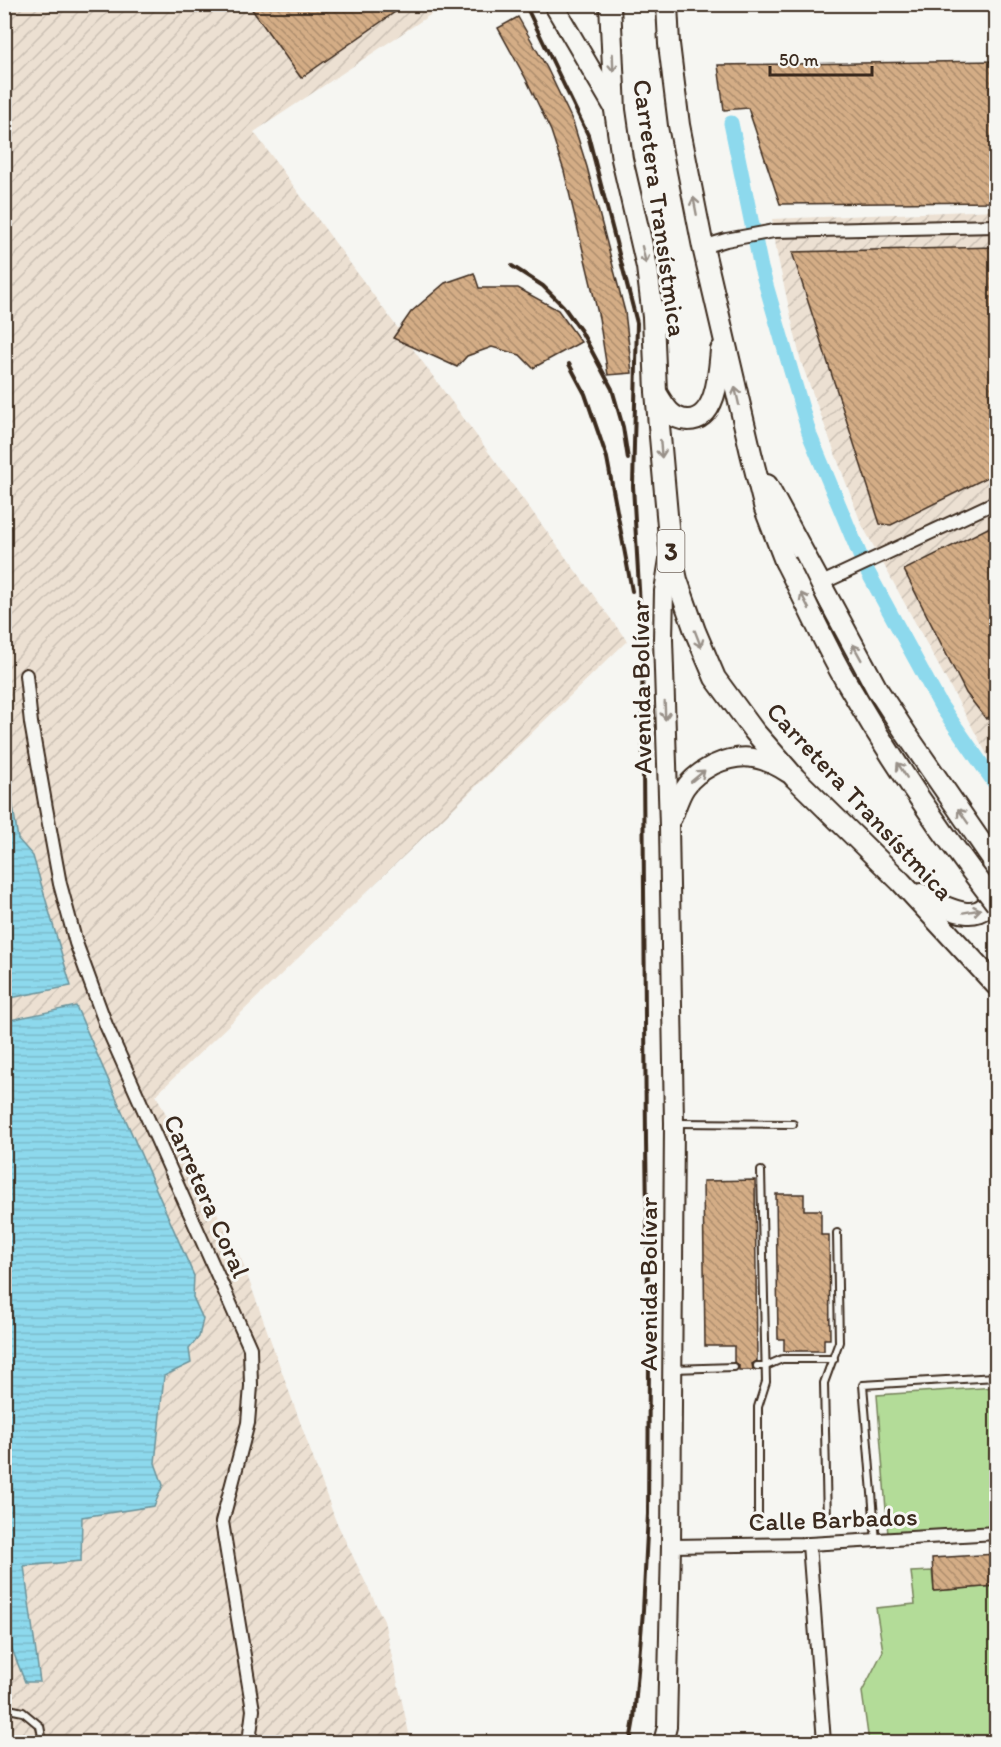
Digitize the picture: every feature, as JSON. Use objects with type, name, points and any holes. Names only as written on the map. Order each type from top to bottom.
[{"type":"main road","points":[[553,4],[615,111]]},
{"type":"main road","name":"Carretera Transístmica","points":[[610,4],[615,111],[622,159],[647,267],[653,317],[656,392],[670,548],[677,580],[698,639],[715,678],[754,730],[795,778],[901,882],[996,985]]},
{"type":"main road","name":"Carretera Transístmica","points":[[667,4],[669,44],[679,125],[722,332],[765,509],[785,561],[847,682],[916,793],[996,903]]},
{"type":"main road","points":[[656,392],[667,409],[680,419],[691,420],[704,413],[715,392],[722,332]]},
{"type":"main road","points":[[750,453],[877,689],[994,861],[992,896],[986,906],[977,912],[960,913],[941,907],[901,882]]},
{"type":"main road","name":"Avenida Bolívar","points":[[668,1738],[674,1122],[663,639],[664,591],[670,548]]},
{"type":"main road","name":"Avenida Bolívar","points":[[669,825],[684,789],[699,772],[729,758],[749,757],[773,763],[795,778]]},
{"type":"street","points":[[703,247],[774,231],[996,226]]},
{"type":"street","points":[[820,584],[996,502]]},
{"type":"street","name":"Carretera Coral","points":[[26,675],[31,723],[60,884],[76,944],[106,1025],[250,1348],[248,1423],[222,1522],[253,1710],[249,1743]]},
{"type":"street","name":"Calle Barbados","points":[[671,1546],[809,1544],[996,1533]]},
{"type":"street","points":[[809,1544],[824,1743]]},
{"type":"lane","points":[[674,1122],[793,1124]]},
{"type":"lane","points":[[758,1518],[758,1407],[766,1382],[761,1172]]},
{"type":"lane","points":[[827,1522],[824,1383],[839,1342],[837,1233]]},
{"type":"lane","points":[[757,1366],[766,1366],[782,1359],[834,1359]]},
{"type":"lane","points":[[673,1369],[735,1367]]},
{"type":"lane","points":[[876,1541],[863,1385],[996,1377]]},
{"type":"lane","points":[[4,1708],[23,1712],[40,1726],[43,1743]]},
{"type":"shaded area","points":[[5,5],[445,5],[254,132],[627,641],[156,1095],[242,1261],[335,1519],[384,1621],[411,1742],[5,1742],[4,1641],[9,1644],[25,1681],[24,1566],[82,1517],[163,1485],[155,1463],[164,1376],[191,1363],[189,1349],[199,1337],[203,1319],[193,1297],[194,1276],[76,1006],[5,1021],[5,999],[71,985],[33,856],[18,839],[10,787],[5,782]]},
{"type":"shaded area","points":[[996,210],[996,771],[861,523],[801,362],[777,254],[772,219]]},
{"type":"green space","points":[[996,1387],[996,1527],[888,1535],[877,1395]]},
{"type":"green space","points":[[932,1571],[934,1591],[996,1586],[996,1742],[869,1742],[862,1692],[883,1651],[876,1608],[915,1604],[911,1572]]},
{"type":"water","points":[[4,782],[10,787],[18,839],[33,856],[71,986],[5,999]]},
{"type":"water","points":[[76,1006],[194,1276],[193,1297],[203,1319],[199,1337],[189,1349],[191,1363],[164,1376],[155,1463],[163,1485],[154,1506],[82,1517],[81,1561],[24,1566],[40,1682],[25,1682],[10,1644],[4,1641],[5,1021]]},
{"type":"building","points":[[248,4],[390,4],[395,12],[301,78]]},
{"type":"building","points":[[518,17],[547,68],[573,122],[625,312],[632,373],[608,375],[599,318],[564,171],[551,131],[498,28]]},
{"type":"building","points":[[996,61],[996,202],[780,204],[748,108],[724,110],[718,65]]},
{"type":"building","points":[[996,247],[996,473],[891,525],[880,524],[792,252]]},
{"type":"building","points":[[474,273],[479,288],[518,288],[558,310],[581,342],[533,368],[520,355],[492,347],[467,356],[457,367],[393,338],[411,312],[445,283]]},
{"type":"building","points":[[996,524],[996,713],[986,719],[966,693],[904,570]]},
{"type":"building","points":[[755,1180],[757,1361],[752,1364],[753,1370],[739,1370],[739,1365],[734,1362],[734,1346],[705,1346],[703,1181]]},
{"type":"building","points":[[776,1194],[804,1194],[804,1210],[821,1210],[821,1235],[829,1235],[830,1339],[824,1339],[824,1351],[784,1351],[784,1339],[778,1339]]},
{"type":"building","points":[[996,1554],[996,1586],[934,1591],[932,1558]]},
{"type":"waterway","points":[[731,123],[761,268],[810,436],[864,565],[941,706],[996,785]]},
{"type":"railway","points":[[525,4],[588,135],[637,323],[633,486],[642,640],[649,1364],[648,1514],[643,1611],[630,1742]]},
{"type":"railway","points":[[512,266],[543,286],[563,306],[581,331],[612,389],[623,427],[628,459]]},
{"type":"railway","points":[[569,364],[585,394],[607,458],[632,591]]}]
